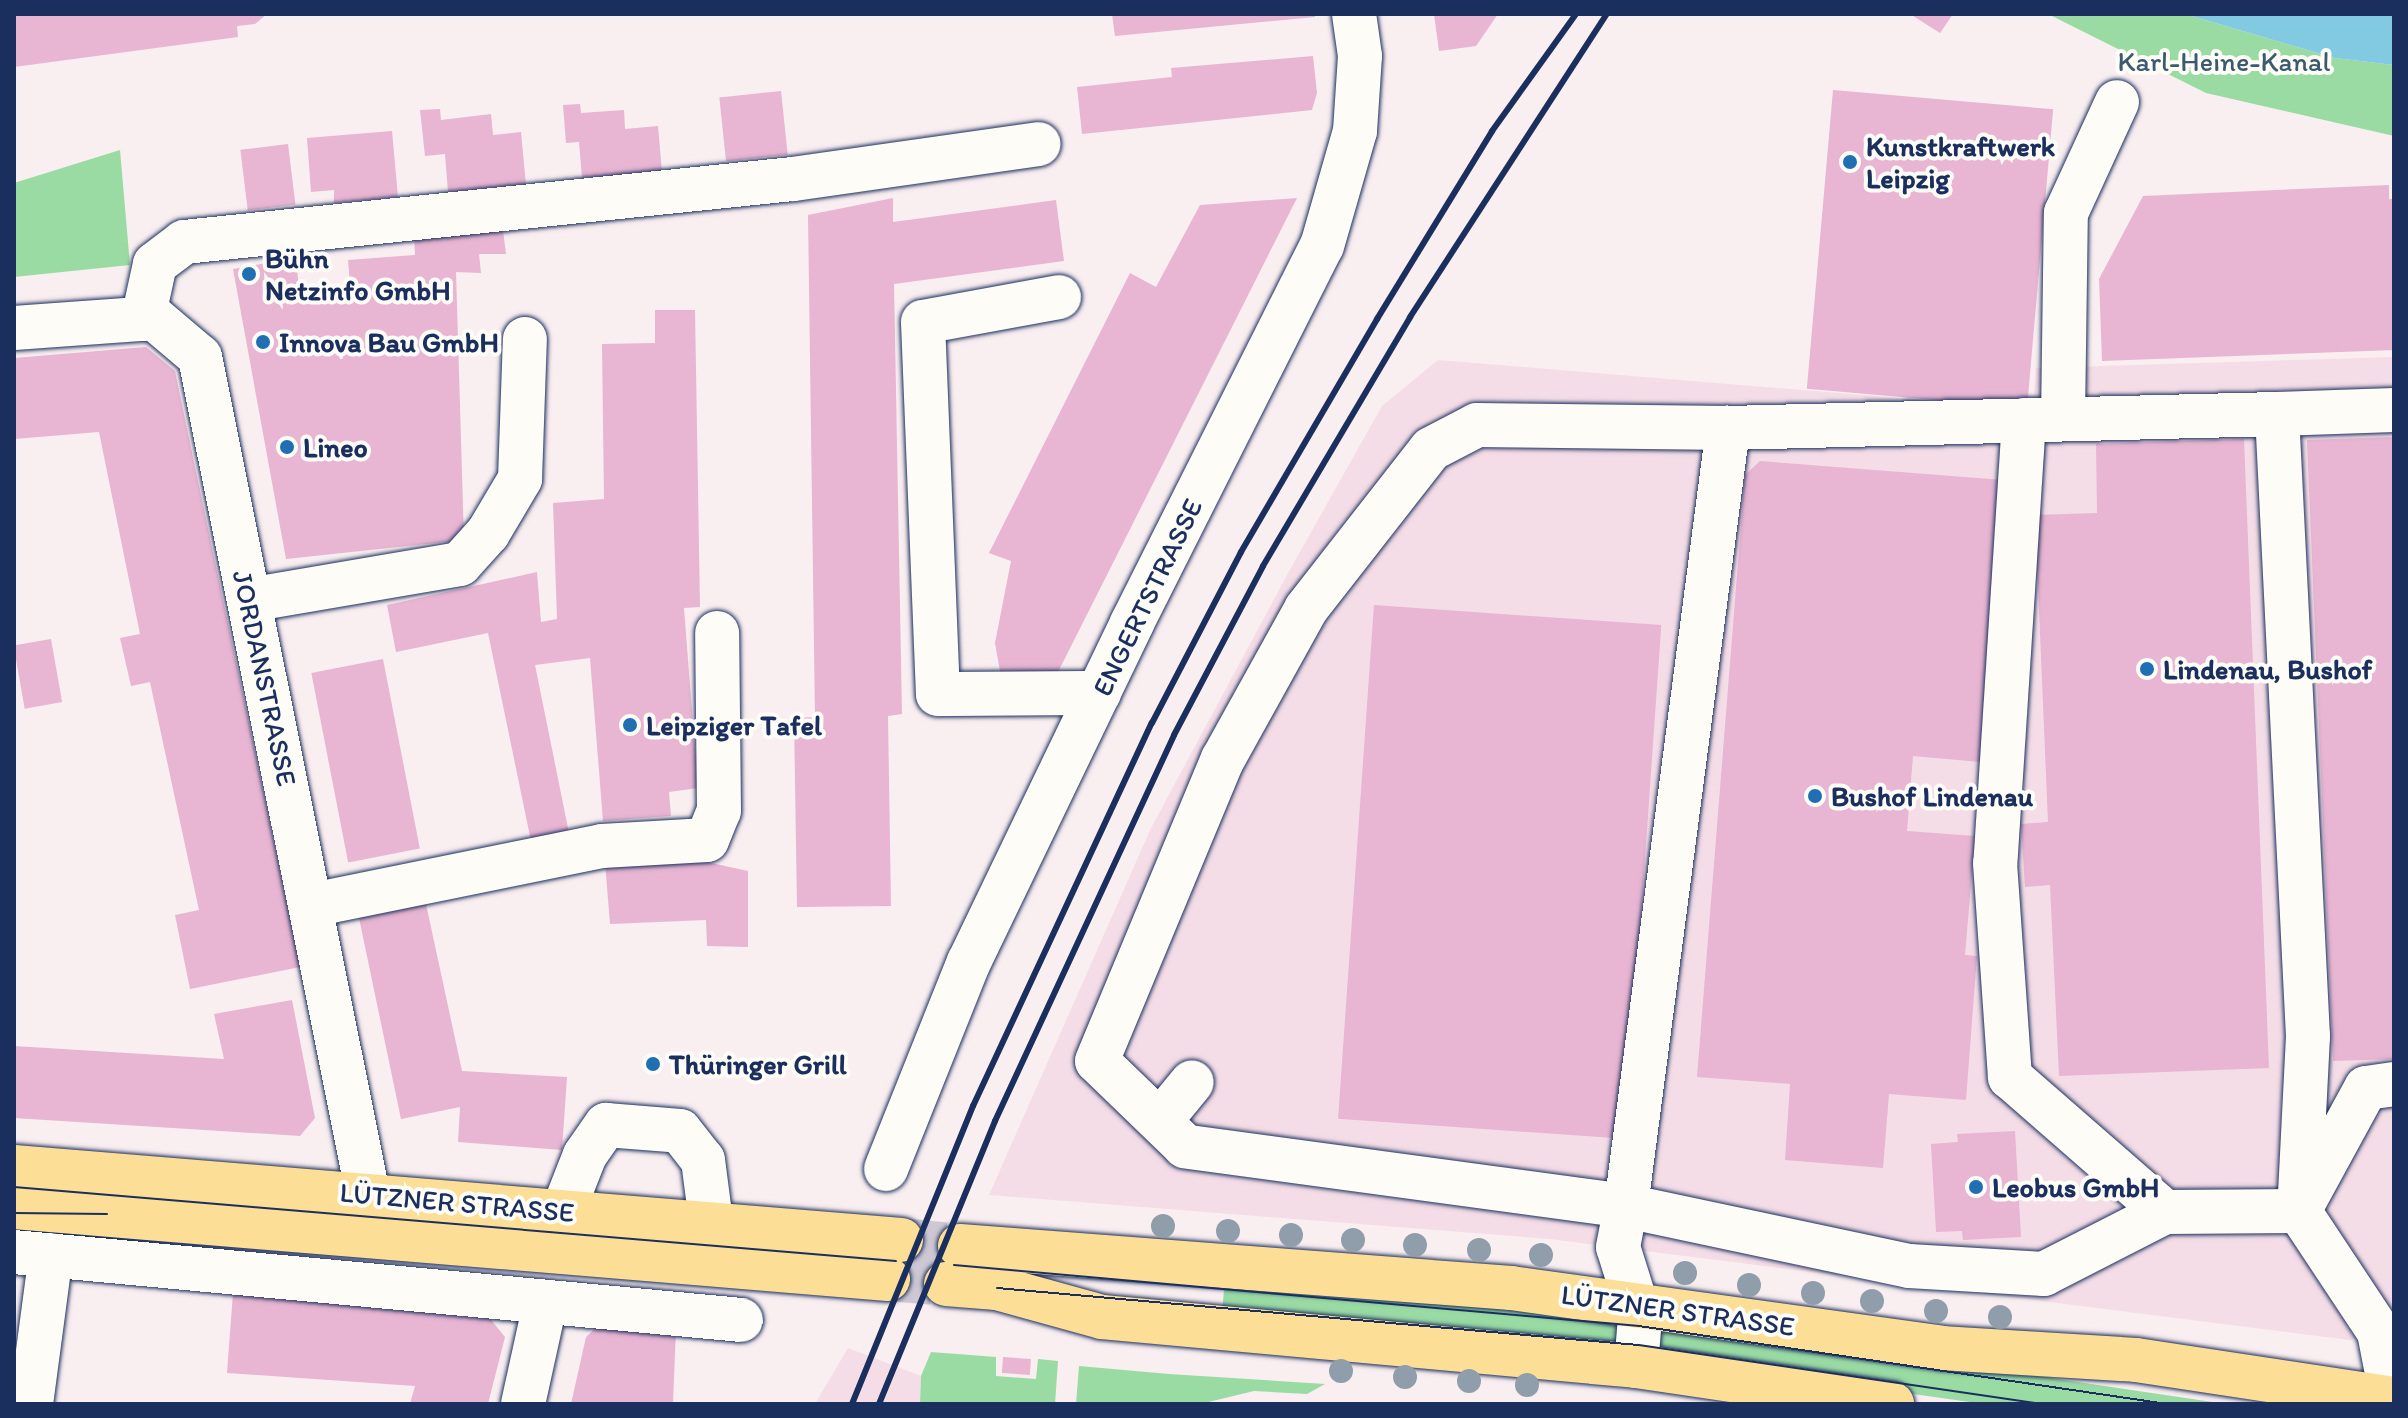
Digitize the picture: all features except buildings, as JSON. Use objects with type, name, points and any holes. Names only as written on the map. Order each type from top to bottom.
[{"type":"main road","name":"LÜTZNER STRASSE","points":[[14,1167],[711,1222],[895,1259],[14,1207]]},
{"type":"main road","name":"LÜTZNER STRASSE","points":[[1636,1366],[1102,1317],[997,1288],[953,1265],[1635,1301],[1941,1348],[2081,1353],[2393,1399]]},
{"type":"main road","points":[[1636,1366],[1892,1404]]},
{"type":"street","name":"ENGERTSTRASSE","points":[[886,1169],[969,962],[1322,246],[1355,131],[1360,56],[1354,14]]},
{"type":"street","points":[[2117,102],[2066,213],[1995,863],[2010,1077],[2165,1212]]},
{"type":"street","points":[[14,328],[143,319],[155,264],[184,242],[793,179],[1039,144]]},
{"type":"street","points":[[1059,297],[923,322],[938,694],[1099,693]]},
{"type":"street","name":"JORDANSTRASSE","points":[[143,319],[154,318],[200,357],[368,1195]]},
{"type":"street","points":[[249,600],[460,564],[488,533],[520,479],[525,339]]},
{"type":"street","points":[[2299,1211],[2165,1212],[2044,1274],[1909,1266],[1626,1206],[1185,1146],[1097,1061],[1223,759],[1306,609],[1431,449],[1477,425],[1728,428],[2394,410]]},
{"type":"street","points":[[2277,414],[2308,1036],[2299,1211],[2379,1332],[2393,1399]]},
{"type":"street","points":[[1452,476],[1477,425]]},
{"type":"street","points":[[1636,1366],[1640,1317],[1618,1247],[1626,1206],[1728,428]]},
{"type":"street","points":[[312,905],[602,846],[707,840],[719,811],[717,633]]},
{"type":"street","points":[[1160,1121],[1192,1082]]},
{"type":"street","points":[[2299,1211],[2366,1088],[2394,1084]]},
{"type":"street","points":[[563,1211],[585,1155],[606,1125],[680,1131],[703,1160],[711,1222]]},
{"type":"street","points":[[31,1404],[32,1253],[475,1293],[545,1304],[741,1320]]},
{"type":"street","points":[[523,1404],[545,1304]]},
{"type":"shaded area","name":"Bushof Lindenau","points":[[2394,357],[2394,1327],[2350,1340],[1550,1239],[989,1195],[1151,828],[1287,575],[1382,406],[1438,360],[2033,409],[2036,368]]},
{"type":"shaded area","points":[[848,1348],[921,1376],[920,1404],[815,1404]]},
{"type":"green space","name":"Karl-Heine-Kanal","points":[[2048,14],[2185,14],[2335,58],[2394,65],[2394,136],[2206,93]]},
{"type":"green space","points":[[120,150],[130,265],[14,277],[14,183]]},
{"type":"green space","points":[[1225,1277],[1640,1317],[2226,1404],[1984,1404],[1637,1355],[1222,1314]]},
{"type":"green space","points":[[931,1352],[996,1357],[996,1376],[1036,1379],[1038,1359],[1058,1361],[1055,1404],[920,1404],[921,1376]]},
{"type":"green space","points":[[1079,1366],[1325,1384],[1307,1394],[1254,1391],[1200,1404],[1076,1404]]},
{"type":"water","points":[[2185,14],[2394,14],[2394,65],[2335,58]]},
{"type":"tunnel","points":[[901,1240],[960,1246]]},
{"type":"tunnel","points":[[888,1279],[946,1284]]},
{"type":"tram line","points":[[14,1187],[896,1261]]},
{"type":"tram line","points":[[14,1213],[107,1214]]},
{"type":"tram line","points":[[954,1265],[1639,1326],[2167,1404]]},
{"type":"tram line","points":[[997,1288],[1638,1345],[2041,1404]]},
{"type":"railway","points":[[852,1404],[973,1106],[1152,723],[1241,552],[1377,319],[1492,131],[1576,14]]},
{"type":"railway","points":[[879,1404],[995,1121],[1174,735],[1263,566],[1410,317],[1607,14]]},
{"type":"place","name":"Kunstkraftwerk Leipzig","points":[[1850,162]]},
{"type":"place","name":"Bühn Netzinfo GmbH","points":[[249,274]]},
{"type":"place","name":"Innova Bau GmbH","points":[[263,342]]},
{"type":"place","name":"Lineo","points":[[287,447]]},
{"type":"place","name":"Lindenau, Bushof","points":[[2147,669]]},
{"type":"place","name":"Leipziger Tafel","points":[[630,725]]},
{"type":"place","name":"Bushof Lindenau","points":[[1815,796]]},
{"type":"place","name":"Thüringer Grill","points":[[653,1064]]},
{"type":"place","name":"Leobus GmbH","points":[[1976,1187]]}]
